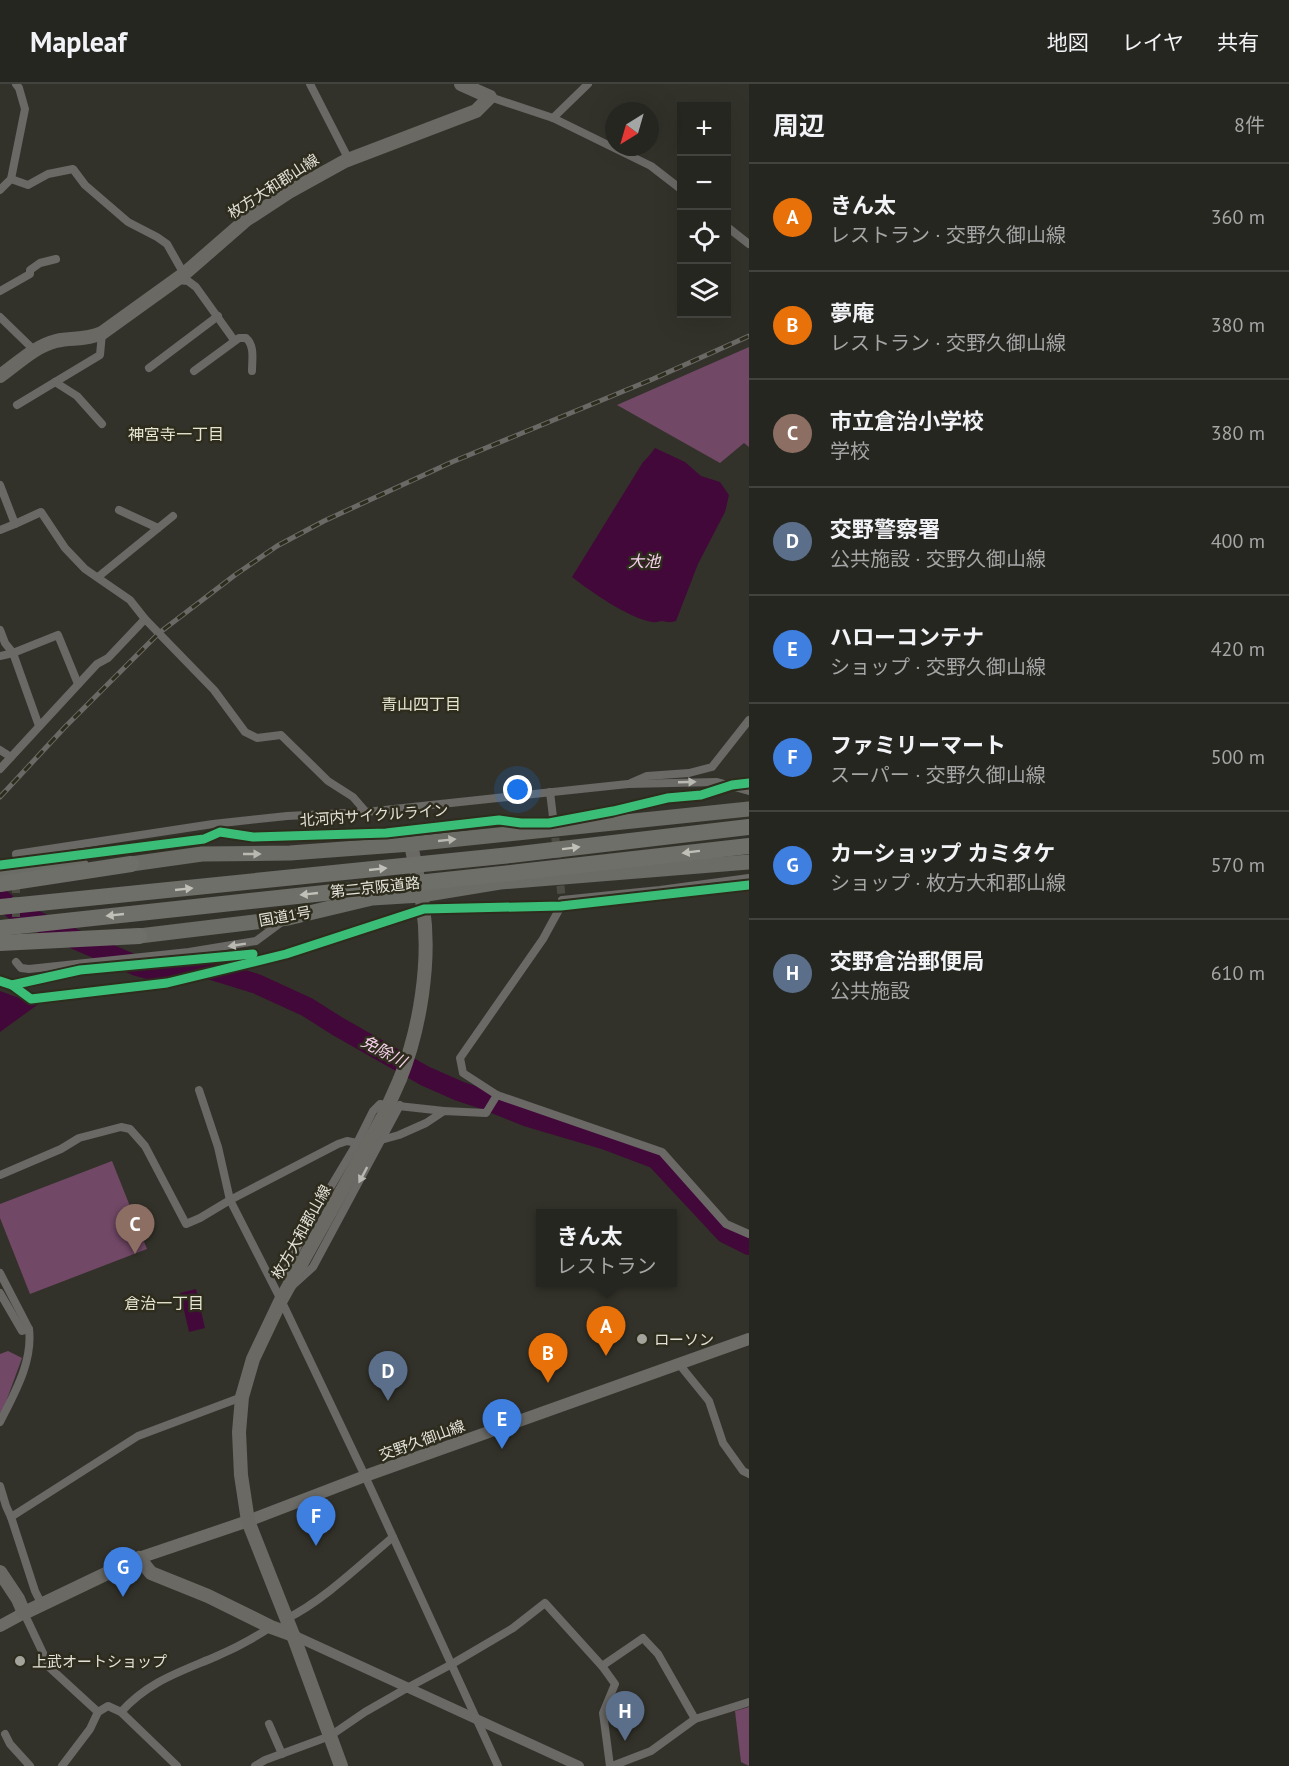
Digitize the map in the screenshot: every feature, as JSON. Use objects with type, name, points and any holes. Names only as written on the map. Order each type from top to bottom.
[{"type":"highway","points":[[0,884],[202,854],[290,854],[411,844],[749,808]]},
{"type":"highway","name":"第二京阪道路","points":[[0,907],[512,855],[749,827]]},
{"type":"highway","name":"第二京阪道路","points":[[0,928],[749,846]]},
{"type":"highway","name":"国道1号","points":[[0,950],[288,918],[372,898],[421,895],[500,882],[749,862]]},
{"type":"highway","points":[[0,871],[74,865],[131,864]]},
{"type":"highway","points":[[0,943],[139,936]]},
{"type":"main road","points":[[461,84],[490,97]]},
{"type":"main road","name":"枚方大和郡山線","points":[[0,376],[35,351],[53,342],[90,338],[102,333],[180,277],[246,220],[289,192],[349,160],[476,111],[490,97]]},
{"type":"main road","name":"枚方大和郡山線","points":[[341,1766],[248,1521],[241,1475],[239,1432],[242,1397],[253,1359],[284,1295],[384,1114],[404,1069],[418,1022],[425,960],[424,909],[411,844]]},
{"type":"main road","name":"交野久御山線","points":[[139,1558],[248,1521],[365,1476],[749,1339]]},
{"type":"main road","points":[[0,1626],[139,1558],[151,1573],[293,1635]]},
{"type":"main road","points":[[0,1572],[18,1599],[24,1613]]},
{"type":"street","points":[[310,84],[349,160]]},
{"type":"street","points":[[553,118],[588,84]]},
{"type":"street","points":[[0,190],[11,179],[25,109],[20,85]]},
{"type":"street","points":[[490,97],[553,118],[651,166],[677,187]]},
{"type":"street","points":[[11,179],[28,185],[48,174],[73,169],[85,185],[128,222],[167,244],[180,277],[196,287],[234,340]]},
{"type":"street","points":[[731,230],[749,244]]},
{"type":"street","points":[[0,291],[30,274],[30,270],[40,263],[57,259]]},
{"type":"street","points":[[149,368],[218,316]]},
{"type":"street","points":[[0,317],[35,351]]},
{"type":"street","points":[[17,405],[100,355],[102,333]]},
{"type":"street","points":[[194,371],[234,340],[246,338],[253,349],[252,371]]},
{"type":"street","points":[[55,382],[77,396],[102,424]]},
{"type":"street","points":[[0,485],[15,524]]},
{"type":"street","points":[[119,510],[158,528]]},
{"type":"street","points":[[0,530],[41,512],[65,548],[85,569],[130,600],[145,619],[214,690],[245,732],[257,738],[280,735],[328,781],[353,797],[366,812]]},
{"type":"street","points":[[98,578],[173,516]]},
{"type":"street","points":[[0,769],[97,664],[108,658],[145,619]]},
{"type":"street","points":[[0,630],[5,643],[13,653],[39,726]]},
{"type":"street","points":[[0,656],[58,635],[78,684]]},
{"type":"street","points":[[628,784],[647,776],[689,773],[712,767],[749,720]]},
{"type":"street","points":[[0,750],[11,757]]},
{"type":"street","points":[[16,854],[213,824],[287,816],[366,812],[628,784],[717,782],[749,791]]},
{"type":"street","points":[[550,792],[553,817]]},
{"type":"street","points":[[749,878],[562,900],[543,939],[460,1058],[463,1073],[497,1095],[662,1152],[726,1224],[749,1234]]},
{"type":"street","points":[[16,962],[21,968],[29,969],[234,945],[256,941],[288,918]]},
{"type":"street","points":[[199,1090],[218,1147],[230,1200],[284,1295],[498,1766]]},
{"type":"street","points":[[284,1295],[288,1267],[309,1223],[373,1112],[380,1104],[444,1112],[486,1113],[497,1095]]},
{"type":"street","points":[[284,1295],[313,1267],[400,1105]]},
{"type":"street","points":[[381,1140],[426,1123],[444,1112]]},
{"type":"street","points":[[0,1175],[61,1149],[79,1138],[121,1127],[130,1129],[145,1146],[186,1224],[338,1144],[347,1141],[357,1143]]},
{"type":"street","points":[[0,1273],[29,1329],[30,1336],[24,1372],[0,1422]]},
{"type":"street","points":[[0,1293],[22,1331],[29,1329]]},
{"type":"street","points":[[679,1364],[709,1401],[723,1443],[743,1472],[749,1474]]},
{"type":"street","points":[[11,1517],[138,1436],[242,1397]]},
{"type":"street","points":[[0,1486],[35,1591],[42,1605]]},
{"type":"street","points":[[286,1619],[320,1598],[393,1537]]},
{"type":"street","points":[[255,1766],[330,1736],[365,1712],[513,1628],[544,1603],[602,1666],[615,1684],[603,1713],[611,1766],[651,1751],[695,1719],[749,1702]]},
{"type":"street","points":[[24,1613],[50,1668],[98,1712]]},
{"type":"street","points":[[121,1712],[133,1698],[148,1687],[174,1673],[218,1656],[271,1627]]},
{"type":"street","points":[[293,1635],[579,1766]]},
{"type":"street","points":[[602,1666],[643,1638],[658,1654],[695,1719]]},
{"type":"street","points":[[62,1766],[90,1729],[98,1712],[108,1706],[121,1712],[177,1766]]},
{"type":"street","points":[[269,1724],[282,1754]]},
{"type":"street","points":[[5,1734],[10,1744],[30,1766]]},
{"type":"shaded area","points":[[749,347],[749,447],[744,443],[720,463],[617,405]]},
{"type":"shaded area","points":[[112,1161],[147,1249],[30,1294],[0,1218],[0,1204]]},
{"type":"shaded area","points":[[8,1351],[22,1358],[0,1418],[0,1354]]},
{"type":"shaded area","points":[[749,1707],[749,1766],[741,1762],[735,1711]]},
{"type":"water","name":"大池","points":[[655,448],[685,462],[701,476],[720,482],[729,495],[725,512],[698,564],[676,621],[670,622],[652,622],[632,615],[600,597],[572,577],[643,462]]},
{"type":"water","points":[[0,991],[22,999],[44,1000],[0,1032]]},
{"type":"water","points":[[196,1289],[205,1328],[189,1332],[180,1293]]},
{"type":"waterway","name":"免除川","points":[[0,898],[14,910],[137,966],[156,971],[202,967],[257,984],[307,1007],[425,1076],[459,1091],[528,1117],[606,1140],[656,1159],[725,1233],[749,1245]]},
{"type":"tunnel","points":[[554,826],[562,900]]},
{"type":"tunnel","points":[[16,854],[16,929]]},
{"type":"railway","points":[[0,797],[65,727],[159,633],[277,546],[324,521],[452,462],[653,379],[749,336]]},
{"type":"cycle path","name":"北河内サイクルライン","points":[[0,865],[204,839],[220,832],[253,837],[386,833],[499,820],[549,823],[667,798],[701,795],[732,785],[749,783]]},
{"type":"cycle path","points":[[0,981],[12,985],[31,999],[167,983],[286,954],[424,909],[561,906],[749,885]]},
{"type":"cycle path","points":[[12,985],[80,970],[253,954]]},
{"type":"place","name":"市立倉治小学校","points":[[135,1254]]},
{"type":"place","name":"ローソン","points":[[642,1339]]},
{"type":"place","name":"きん太","points":[[606,1356]]},
{"type":"place","name":"夢庵","points":[[548,1383]]},
{"type":"place","name":"交野警察署","points":[[388,1401]]},
{"type":"place","name":"ハローコンテナ","points":[[502,1449]]},
{"type":"place","name":"ファミリーマート","points":[[316,1546]]},
{"type":"place","name":"カーショップ カミタケ","points":[[123,1597]]},
{"type":"place","name":"上武オートショップ","points":[[20,1661]]},
{"type":"place","name":"交野倉治郵便局","points":[[625,1741]]},
{"type":"district","name":"神宮寺一丁目","points":[[176,434]]},
{"type":"district","name":"青山四丁目","points":[[421,704]]},
{"type":"district","name":"倉治一丁目","points":[[164,1303]]}]
